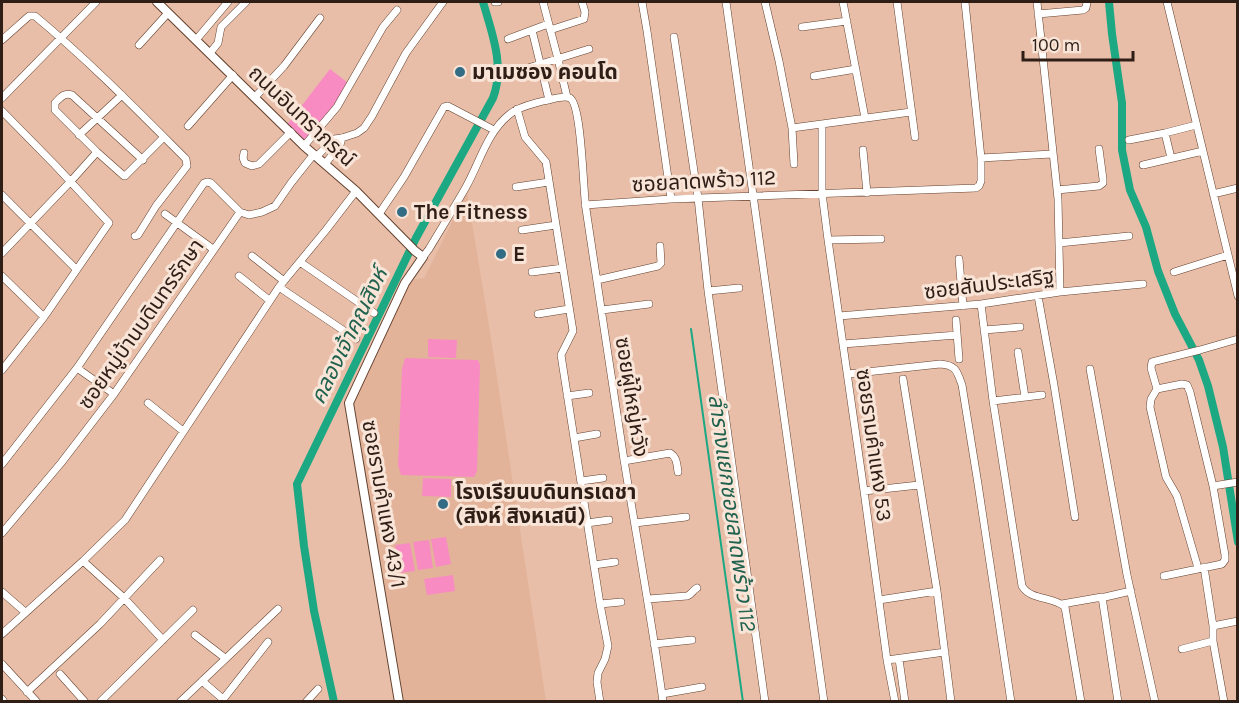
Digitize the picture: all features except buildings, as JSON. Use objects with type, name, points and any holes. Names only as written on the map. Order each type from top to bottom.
[{"type":"street","points":[[2,98],[96,2]]},
{"type":"street","name":"ถนนอินทราภรณ์","points":[[157,2],[304,146],[356,191],[423,257]]},
{"type":"street","points":[[196,40],[228,2]]},
{"type":"street","points":[[210,53],[218,43],[221,27],[246,2]]},
{"type":"street","points":[[2,464],[77,368],[204,183],[211,183],[240,212],[249,215],[275,206],[315,155],[334,139],[357,133],[364,128],[406,53],[443,2]]},
{"type":"street","points":[[543,2],[567,97]]},
{"type":"street","points":[[508,39],[532,30],[584,19],[585,12],[582,2]]},
{"type":"street","points":[[642,2],[671,199]]},
{"type":"street","points":[[726,2],[824,702]]},
{"type":"street","points":[[765,2],[792,128],[794,164]]},
{"type":"street","points":[[843,2],[865,118]]},
{"type":"street","points":[[897,2],[915,137]]},
{"type":"street","name":"ซอยลาดพร้าว 112","points":[[585,205],[671,199],[976,188],[981,181],[981,158],[965,2]]},
{"type":"street","points":[[1037,2],[1057,190],[1060,292]]},
{"type":"street","points":[[1038,14],[1083,10],[1087,2]]},
{"type":"street","points":[[1167,2],[1238,296]]},
{"type":"street","points":[[304,146],[337,107],[383,27],[397,10]]},
{"type":"street","points":[[140,45],[168,13]]},
{"type":"street","points":[[2,40],[29,16],[35,16],[122,95],[186,159],[187,166],[138,235],[135,236]]},
{"type":"street","points":[[255,97],[284,66],[320,18]]},
{"type":"street","points":[[802,27],[847,21]]},
{"type":"street","points":[[532,30],[549,100]]},
{"type":"street","points":[[674,37],[698,198],[708,291],[765,702]]},
{"type":"street","points":[[515,72],[589,49]]},
{"type":"street","points":[[814,76],[856,69]]},
{"type":"street","points":[[188,126],[233,75]]},
{"type":"street","points":[[143,160],[72,94],[64,94],[55,103],[55,110],[124,176],[128,175],[143,160],[164,137]]},
{"type":"street","points":[[80,135],[122,95]]},
{"type":"street","points":[[423,257],[467,186],[494,130],[517,109],[549,100],[567,97],[572,99],[579,126],[585,205]]},
{"type":"street","points":[[379,214],[404,177],[444,107],[448,106],[494,130]]},
{"type":"street","points":[[517,109],[525,137],[546,162],[573,331],[561,355],[608,646],[606,659],[598,673],[600,702]]},
{"type":"street","points":[[2,111],[109,223],[44,317],[2,370]]},
{"type":"street","points":[[792,128],[911,112]]},
{"type":"street","name":"ซอยรามคำแหง 53","points":[[822,124],[822,193],[887,660],[895,702]]},
{"type":"street","points":[[1129,140],[1196,125]]},
{"type":"street","points":[[244,153],[244,163],[252,166],[259,164],[291,132]]},
{"type":"street","points":[[1165,133],[1171,158]]},
{"type":"street","points":[[325,164],[340,145],[342,138]]},
{"type":"street","points":[[1057,190],[1099,186],[1103,183],[1099,149]]},
{"type":"street","points":[[863,150],[867,193]]},
{"type":"street","points":[[1143,165],[1203,151]]},
{"type":"street","points":[[2,253],[97,152]]},
{"type":"street","points":[[981,158],[1052,154]]},
{"type":"street","points":[[516,187],[549,182]]},
{"type":"street","points":[[1213,194],[1238,188]]},
{"type":"street","points":[[2,634],[125,520],[269,300],[356,191]]},
{"type":"street","points":[[2,195],[76,269]]},
{"type":"street","name":"ซอยผู้ใหญ่หวัง","points":[[585,205],[662,698]]},
{"type":"street","name":"ซอยหมู่บ้านบดินทรรักษา","points":[[2,533],[61,463],[114,394],[240,212]]},
{"type":"street","points":[[165,214],[213,249]]},
{"type":"street","points":[[522,230],[556,225]]},
{"type":"street","points":[[1059,243],[1129,236]]},
{"type":"street","points":[[828,240],[880,240]]},
{"type":"street","points":[[597,280],[658,266],[661,263],[660,246]]},
{"type":"street","points":[[1174,273],[1228,255]]},
{"type":"street","points":[[252,256],[281,284],[356,339]]},
{"type":"street","name":"ซอยรามคำแหง 43/1","points":[[399,702],[349,403],[405,283],[423,257]]},
{"type":"street","points":[[959,259],[963,306]]},
{"type":"street","points":[[300,262],[374,313]]},
{"type":"street","points":[[531,272],[563,268]]},
{"type":"street","points":[[239,276],[269,300]]},
{"type":"street","points":[[2,277],[44,317]]},
{"type":"street","name":"ซอยสันประเสริฐ","points":[[839,316],[963,306],[1060,292],[1143,284]]},
{"type":"street","points":[[708,291],[740,288]]},
{"type":"street","points":[[1038,296],[1075,517]]},
{"type":"street","points":[[602,310],[649,304]]},
{"type":"street","points":[[981,304],[993,401],[1022,586],[1024,591],[1056,601],[1065,607],[1081,702]]},
{"type":"street","points":[[538,314],[569,309]]},
{"type":"street","points":[[956,320],[959,359]]},
{"type":"street","points":[[984,330],[1020,327]]},
{"type":"street","points":[[843,344],[957,335]]},
{"type":"street","points":[[1157,389],[1151,368],[1152,362],[1238,339]]},
{"type":"street","points":[[1018,352],[1025,397]]},
{"type":"street","points":[[848,374],[940,364],[951,365],[956,369],[962,385],[977,472],[1011,702]]},
{"type":"street","points":[[77,368],[114,394]]},
{"type":"street","points":[[1090,369],[1131,591],[1155,702]]},
{"type":"street","points":[[903,379],[937,591],[951,702]]},
{"type":"street","points":[[1164,576],[1201,568],[1222,564],[1225,560],[1213,486],[1190,392],[1187,385],[1182,384],[1157,389],[1153,393],[1150,407],[1166,477],[1176,496],[1201,568],[1213,626],[1213,641],[1224,702]]},
{"type":"street","points":[[567,396],[589,393]]},
{"type":"street","points":[[993,401],[1042,395]]},
{"type":"street","points":[[148,403],[183,431]]},
{"type":"street","points":[[574,438],[597,434]]},
{"type":"street","points":[[624,461],[670,453],[674,455],[678,472]]},
{"type":"street","points":[[580,481],[603,478]]},
{"type":"street","points":[[1213,486],[1237,482]]},
{"type":"street","points":[[864,491],[919,484]]},
{"type":"street","points":[[635,523],[686,517]]},
{"type":"street","points":[[587,523],[609,520]]},
{"type":"street","points":[[27,692],[100,624],[160,560]]},
{"type":"street","points":[[83,561],[124,598],[163,640]]},
{"type":"street","points":[[594,565],[615,561]]},
{"type":"street","points":[[648,599],[687,596],[697,588]]},
{"type":"street","points":[[879,600],[937,591]]},
{"type":"street","points":[[1105,597],[1131,591]]},
{"type":"street","points":[[2,592],[25,612]]},
{"type":"street","points":[[1062,604],[1102,597],[1118,702]]},
{"type":"street","points":[[600,604],[621,602]]},
{"type":"street","points":[[180,702],[278,609]]},
{"type":"street","points":[[99,702],[193,610]]},
{"type":"street","points":[[1213,626],[1238,621]]},
{"type":"street","points":[[195,635],[225,658]]},
{"type":"street","points":[[654,644],[692,640]]},
{"type":"street","points":[[1182,649],[1213,641]]},
{"type":"street","points":[[201,681],[222,700],[268,642]]},
{"type":"street","points":[[887,660],[945,652]]},
{"type":"street","points":[[899,659],[905,702]]},
{"type":"street","points":[[2,664],[37,702]]},
{"type":"street","points":[[60,674],[85,702]]},
{"type":"street","points":[[662,698],[702,687]]},
{"type":"street","points":[[306,702],[318,689]]},
{"type":"shaded area","points":[[330,69],[352,86],[305,146],[286,126]]},
{"type":"shaded area","name":"โรงเรียนบดินทรเดชา (สิงห์ สิงหเสนี)","points":[[467,192],[546,701],[404,701],[353,405],[411,280],[424,278]]},
{"type":"shaded area","points":[[428,339],[457,340],[456,358],[428,357]]},
{"type":"shaded area","points":[[405,358],[478,360],[480,365],[477,471],[474,477],[401,475],[398,465],[402,369]]},
{"type":"shaded area","points":[[423,478],[451,479],[451,497],[422,496]]},
{"type":"shaded area","points":[[446,537],[451,564],[436,567],[431,539]]},
{"type":"shaded area","points":[[429,540],[433,568],[418,570],[413,542]]},
{"type":"shaded area","points":[[410,543],[415,571],[400,573],[395,545]]},
{"type":"shaded area","points":[[453,575],[455,591],[427,595],[424,579]]},
{"type":"waterway","name":"คลองเจ้าคุณสิงห์","points":[[334,702],[314,611],[297,484],[416,238],[493,98],[498,74],[496,50],[483,2]]},
{"type":"waterway","points":[[1109,2],[1122,103],[1122,150],[1130,190],[1146,227],[1158,271],[1175,314],[1199,360],[1208,386],[1223,447],[1238,542]]},
{"type":"waterway","name":"ลำรางแยกซอยลาดพร้าว 112","points":[[691,329],[743,702]]},
{"type":"place","name":"มาเมซอง คอนโด","points":[[460,72]]},
{"type":"place","name":"The Fitness","points":[[402,212]]},
{"type":"place","name":"E","points":[[501,254]]},
{"type":"place","name":"โรงเรียนบดินทรเดชา (สิงห์ สิงหเสนี)","points":[[443,504]]}]
